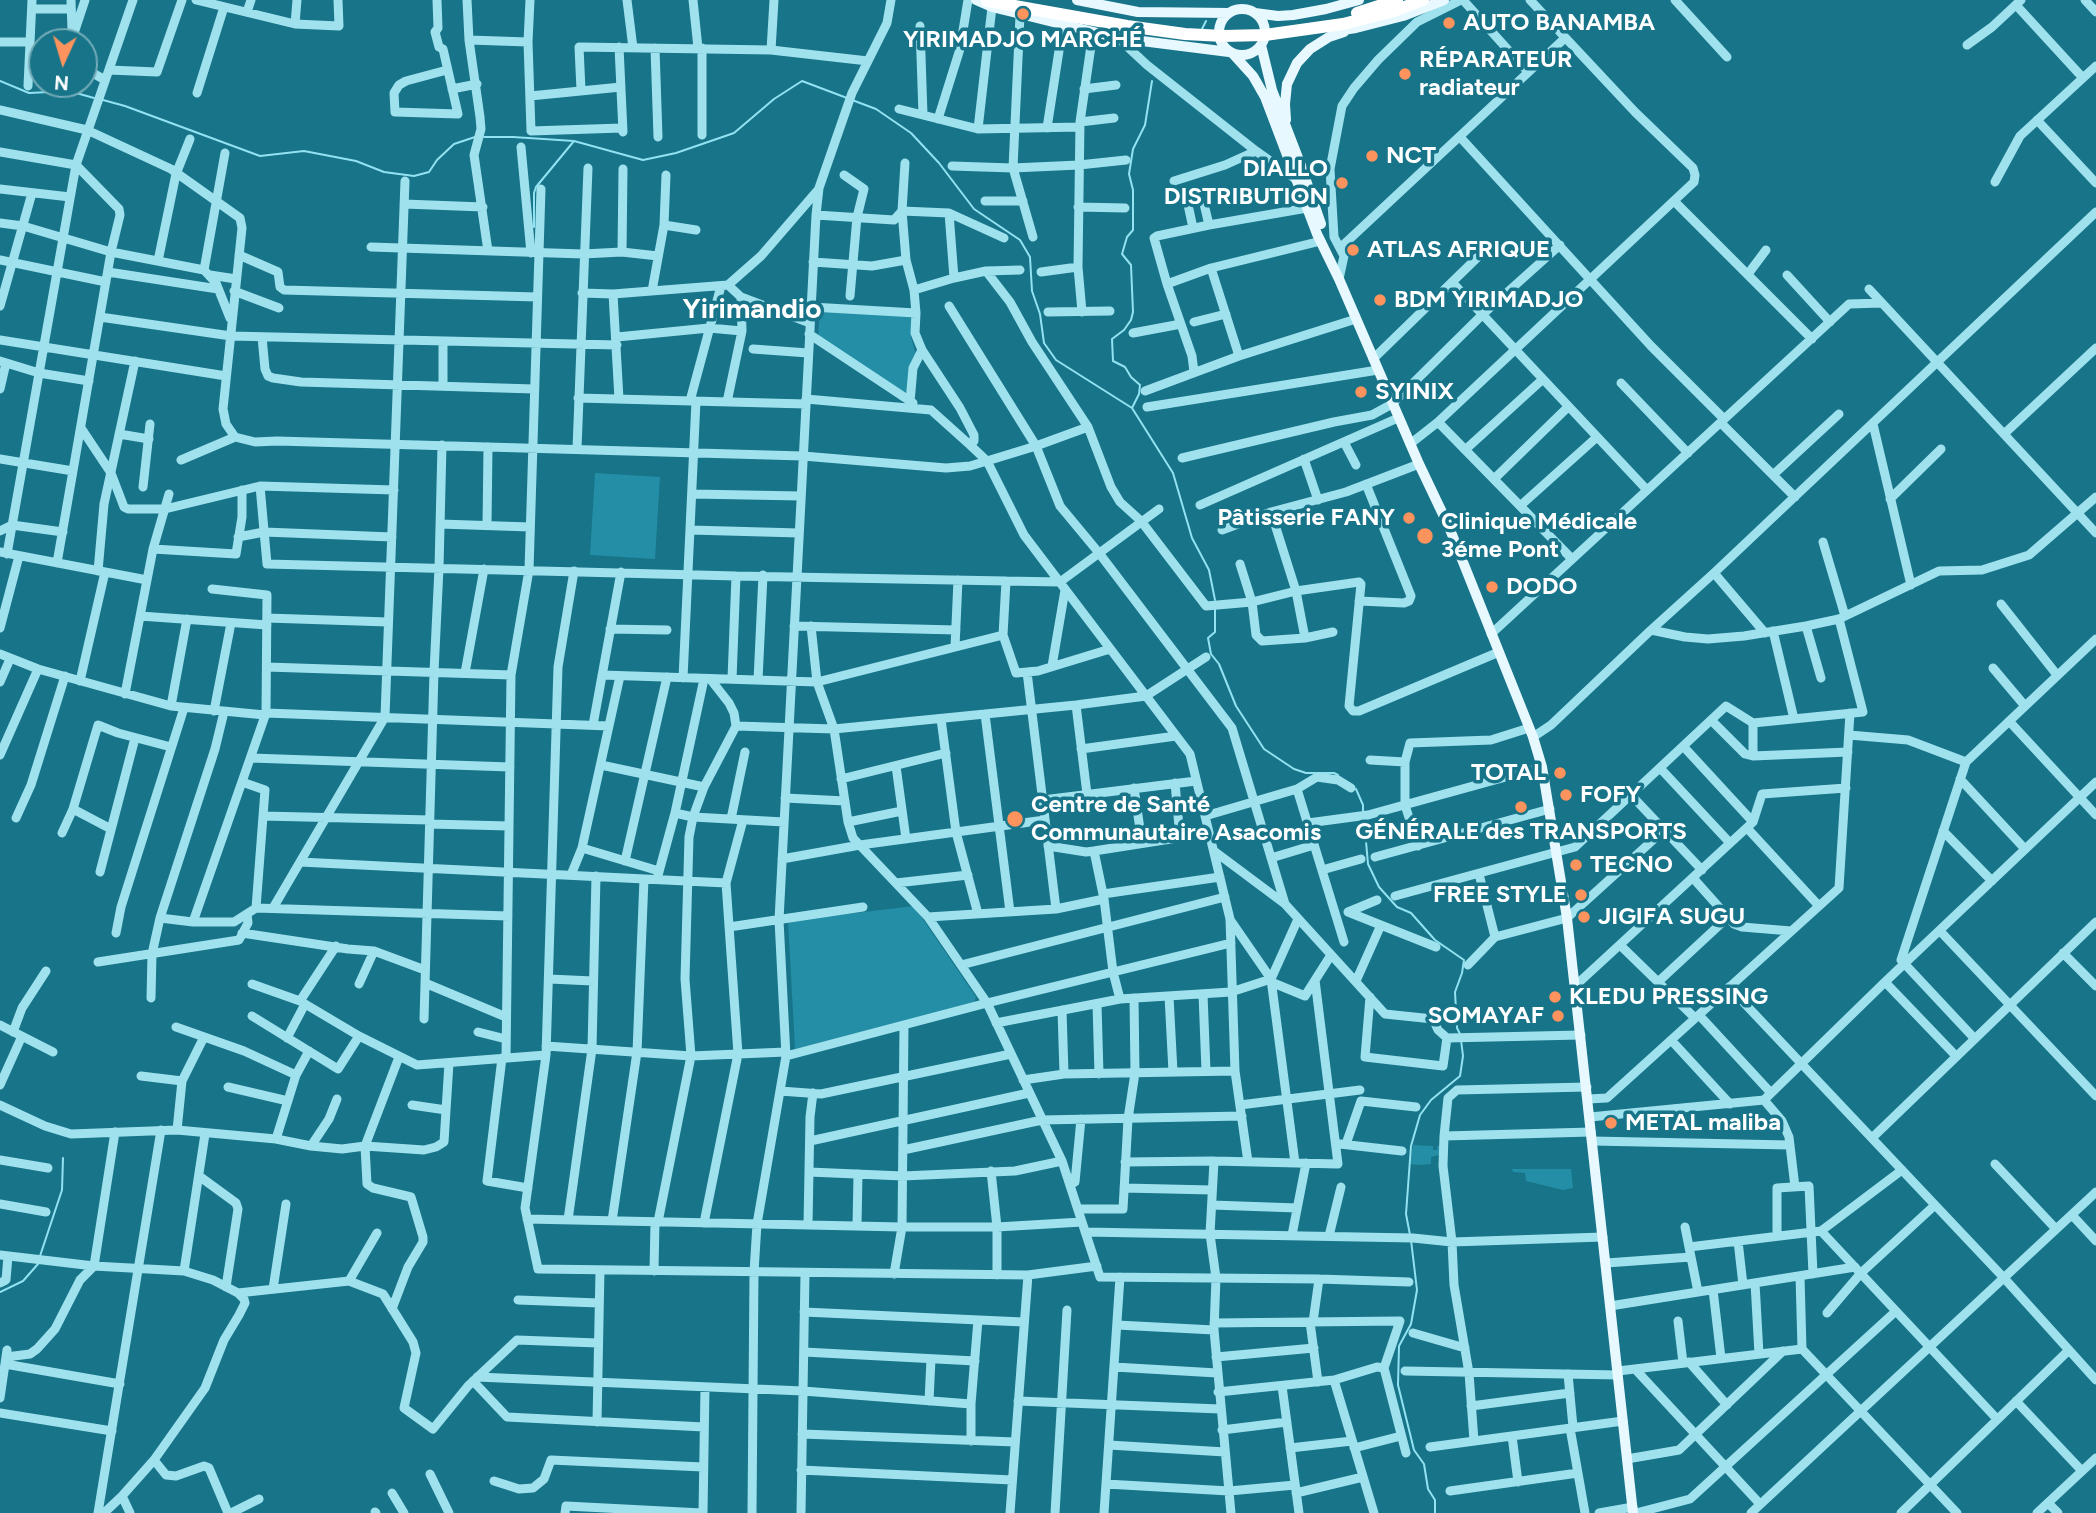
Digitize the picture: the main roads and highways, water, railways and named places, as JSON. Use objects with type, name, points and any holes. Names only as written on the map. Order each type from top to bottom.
[{"type":"highway","points":[[1014,0],[1164,26],[1213,29],[1273,26],[1326,19],[1396,0]]},
{"type":"highway","points":[[985,3],[1126,26],[1223,36],[1265,35],[1343,24],[1394,11],[1423,0]]},
{"type":"main road","points":[[1077,0],[1138,12],[1229,13],[1242,9],[1285,16],[1325,5],[1359,0]]},
{"type":"main road","points":[[1287,130],[1287,84],[1297,63],[1310,49],[1329,37],[1403,16],[1444,0]]},
{"type":"main road","points":[[985,3],[1020,15],[1118,38],[1242,56],[1251,54],[1262,43],[1356,28]]},
{"type":"main road","points":[[1229,13],[1222,19],[1218,32],[1222,45],[1260,86],[1321,241],[1449,527],[1531,732],[1542,767],[1567,918],[1634,1511]]},
{"type":"main road","points":[[1255,13],[1265,28],[1262,43],[1272,90],[1338,278]]},
{"type":"waterway","points":[[1202,29],[1206,21]]},
{"type":"waterway","points":[[0,81],[28,93]]},
{"type":"waterway","points":[[484,137],[574,141],[643,160],[676,153],[734,133],[774,99],[802,81],[847,98]]},
{"type":"waterway","points":[[1132,408],[1140,385],[1125,367],[1113,361],[1112,339],[1124,330],[1133,312],[1131,265],[1122,254],[1127,237],[1133,230],[1133,190],[1129,174],[1133,149],[1145,125],[1152,81]]},
{"type":"waterway","points":[[103,100],[260,156],[304,151],[356,161],[384,172],[414,176],[429,172],[454,144],[475,137]]},
{"type":"waterway","points":[[852,100],[876,109],[911,133],[939,163],[974,209],[1020,240],[1030,257],[1032,291],[1040,314],[1044,343],[1056,360],[1132,408],[1173,473],[1192,538],[1209,570],[1215,600]]},
{"type":"waterway","points":[[534,227],[536,187],[574,141]]},
{"type":"waterway","points":[[1215,609],[1215,632],[1208,638],[1211,654],[1219,664],[1236,706],[1264,749],[1294,769],[1306,773],[1338,775]]},
{"type":"waterway","points":[[1356,789],[1363,805],[1363,813]]},
{"type":"waterway","points":[[1364,819],[1368,864],[1379,887],[1397,907],[1411,913],[1435,940],[1464,960],[1455,992],[1457,1028],[1460,1034]]},
{"type":"waterway","points":[[1410,1235],[1406,1214],[1411,1146],[1420,1115],[1431,1100],[1460,1076],[1463,1056],[1461,1040]]},
{"type":"waterway","points":[[40,1256],[62,1190],[63,1158]]},
{"type":"waterway","points":[[1411,1240],[1417,1290],[1411,1324],[1399,1346],[1398,1385],[1414,1450],[1424,1464],[1428,1489],[1435,1500],[1435,1513]]},
{"type":"waterway","points":[[0,1292],[23,1281],[38,1264]]},
{"type":"place","name":"YIRIMADJO MARCHÉ","points":[[1023,14]]},
{"type":"place","name":"AUTO BANAMBA","points":[[1449,23]]},
{"type":"place","name":"RÉPARATEUR radiateur","points":[[1405,74]]},
{"type":"place","name":"NCT","points":[[1372,156]]},
{"type":"place","name":"DIALLO DISTRIBUTION","points":[[1342,183]]},
{"type":"place","name":"ATLAS AFRIQUE","points":[[1353,250]]},
{"type":"place","name":"BDM YIRIMADJO","points":[[1380,300]]},
{"type":"place","name":"SYINIX","points":[[1361,392]]},
{"type":"place","name":"Pâtisserie FANY","points":[[1409,518]]},
{"type":"place","name":"Clinique Médicale 3éme Pont","points":[[1425,536]]},
{"type":"place","name":"DODO","points":[[1492,587]]},
{"type":"place","name":"TOTAL","points":[[1560,773]]},
{"type":"place","name":"FOFY","points":[[1566,795]]},
{"type":"place","name":"GÉNÉRALE des TRANSPORTS","points":[[1521,807]]},
{"type":"place","name":"Centre de Santé Communautaire Asacomis","points":[[1015,819]]},
{"type":"place","name":"TECNO","points":[[1576,865]]},
{"type":"place","name":"FREE STYLE","points":[[1581,895]]},
{"type":"place","name":"JIGIFA SUGU","points":[[1584,917]]},
{"type":"place","name":"KLEDU PRESSING","points":[[1555,997]]},
{"type":"place","name":"SOMAYAF","points":[[1558,1016]]},
{"type":"place","name":"METAL maliba","points":[[1611,1123]]},
{"type":"district","name":"Yirimandio","points":[[752,310]]}]
